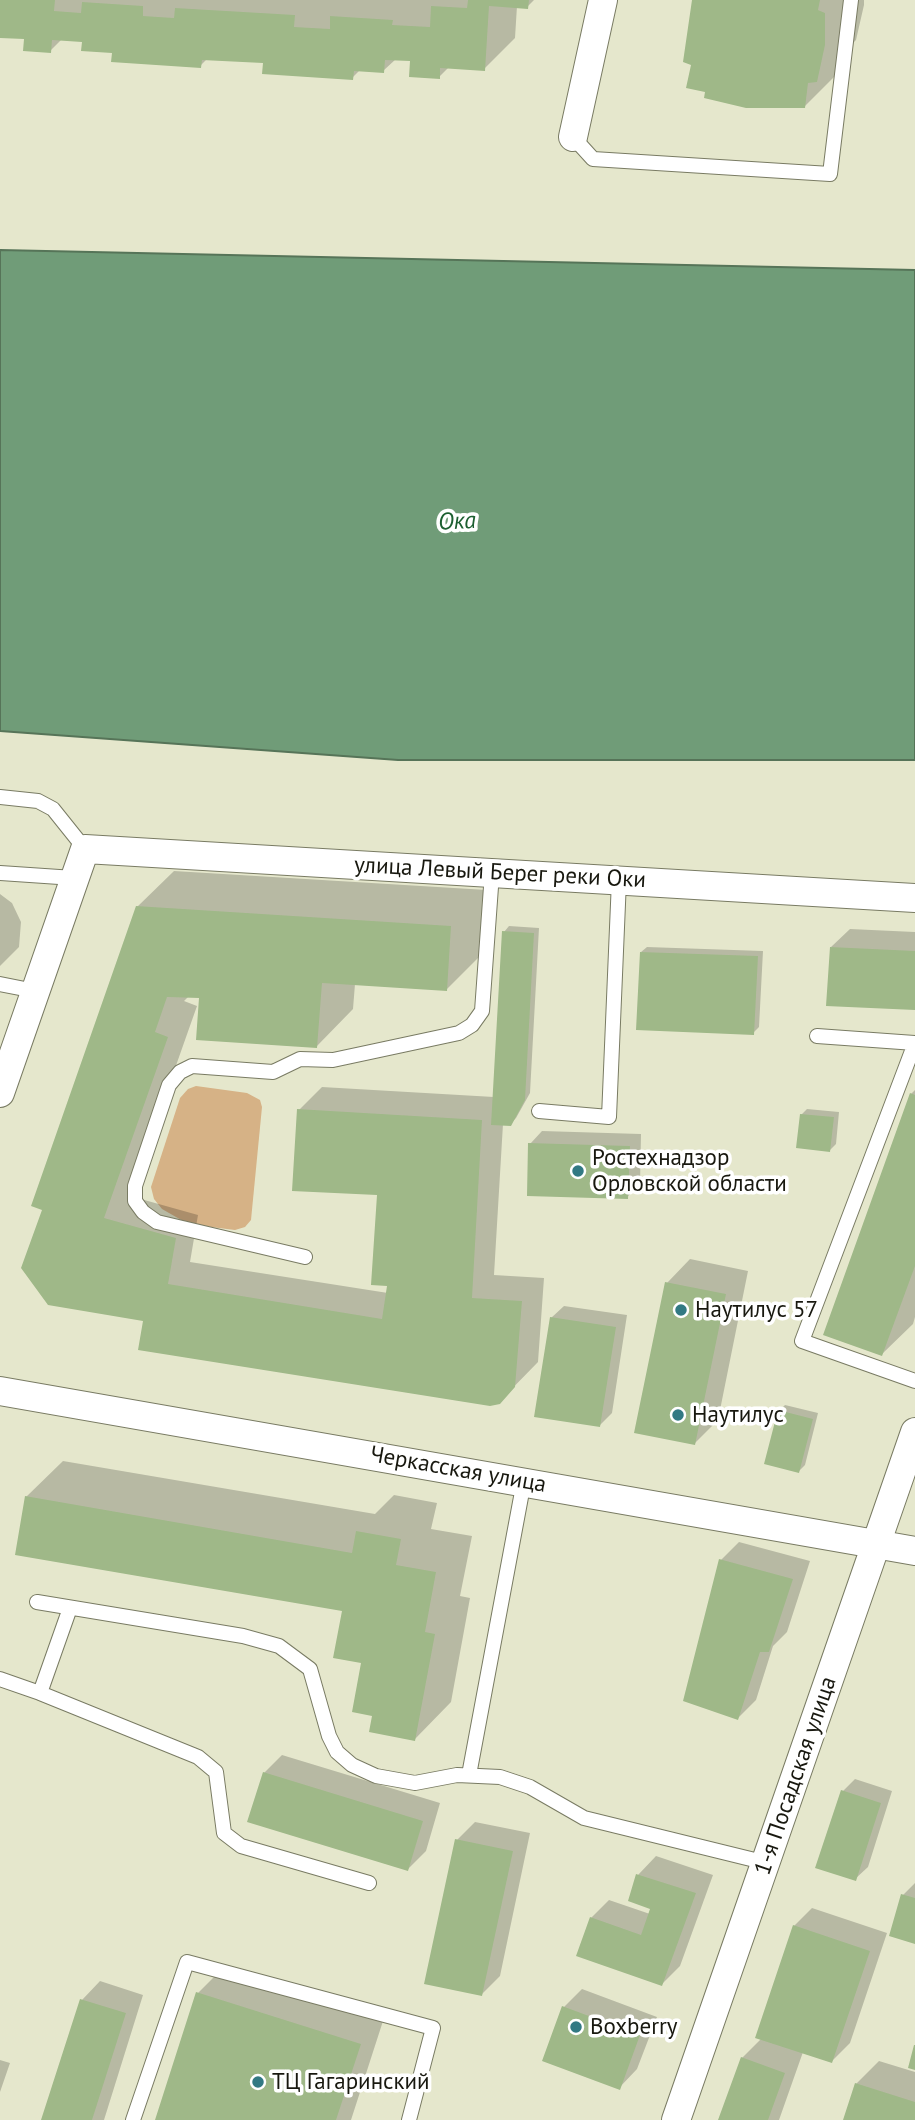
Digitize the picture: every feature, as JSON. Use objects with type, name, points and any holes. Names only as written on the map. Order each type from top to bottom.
[{"type":"street","points":[[573,137],[603,0]]},
{"type":"street","points":[[0,1093],[85,849]]},
{"type":"street","name":"улица Левый Берег реки Оки","points":[[85,849],[915,898]]},
{"type":"street","name":"Черкасская улица","points":[[0,1391],[915,1551]]},
{"type":"street","name":"1-я Посадская улица","points":[[676,2120],[767,1863],[874,1543],[915,1432]]},
{"type":"lane","points":[[573,137],[593,159],[830,174],[851,0]]},
{"type":"lane","points":[[0,797],[38,801],[52,809],[85,849]]},
{"type":"lane","points":[[0,873],[74,878]]},
{"type":"lane","points":[[305,1257],[157,1222],[143,1212],[135,1201],[135,1186],[169,1085],[180,1072],[192,1066],[273,1072],[300,1059],[333,1060],[459,1033],[472,1026],[482,1011],[492,873]]},
{"type":"lane","points":[[539,1111],[609,1117],[619,880]]},
{"type":"lane","points":[[0,984],[35,991]]},
{"type":"lane","points":[[817,1036],[915,1043],[803,1341],[915,1381]]},
{"type":"lane","points":[[469,1775],[524,1481]]},
{"type":"lane","points":[[37,1602],[243,1636],[279,1646],[310,1669],[329,1736],[337,1752],[352,1765],[376,1776],[415,1783],[469,1775],[500,1777],[530,1787],[584,1818],[767,1863]]},
{"type":"lane","points":[[40,1693],[70,1608]]},
{"type":"lane","points":[[0,1679],[198,1758],[216,1772],[224,1833],[241,1846],[369,1883]]},
{"type":"lane","points":[[133,2120],[187,1962],[433,2028],[409,2120]]},
{"type":"shaded area","points":[[196,1086],[247,1093],[260,1100],[262,1107],[251,1220],[245,1227],[235,1230],[183,1221],[162,1209],[154,1199],[151,1187],[180,1098],[188,1089]]},
{"type":"water","name":"Ока","points":[[0,250],[915,270],[915,760],[398,760],[0,731]]},
{"type":"building","points":[[0,0],[55,0],[54,11],[81,13],[82,2],[143,6],[143,16],[174,18],[175,8],[295,15],[294,27],[330,29],[330,16],[393,20],[392,25],[430,27],[431,6],[467,8],[468,0],[529,0],[528,9],[489,6],[485,71],[440,68],[440,79],[409,77],[410,61],[385,60],[384,73],[354,71],[353,80],[262,74],[263,63],[202,60],[201,68],[111,62],[112,53],[81,51],[82,42],[52,40],[51,53],[23,51],[24,39],[0,38]]},
{"type":"building","points":[[692,0],[820,0],[818,10],[825,13],[825,45],[817,82],[808,83],[805,108],[746,108],[704,98],[705,92],[686,88],[691,65],[683,62]]},
{"type":"building","points":[[136,906],[451,926],[447,991],[322,983],[317,1048],[196,1040],[199,998],[167,997],[155,1032],[168,1037],[104,1218],[176,1238],[168,1284],[382,1319],[387,1286],[371,1285],[377,1195],[292,1191],[297,1109],[482,1120],[472,1298],[522,1301],[515,1387],[500,1404],[490,1406],[138,1350],[143,1321],[48,1305],[21,1268],[42,1210],[31,1206]]},
{"type":"building","points":[[502,931],[534,933],[525,1100],[511,1126],[491,1125]]},
{"type":"building","points":[[830,947],[915,951],[915,1010],[826,1006]]},
{"type":"building","points":[[640,952],[758,956],[754,1035],[636,1030]]},
{"type":"building","points":[[910,1093],[915,1095],[915,1266],[882,1356],[823,1335]]},
{"type":"building","points":[[800,1114],[834,1117],[830,1152],[796,1148]]},
{"type":"building","name":"Ростехнадзор Орловской области","points":[[528,1143],[630,1146],[628,1199],[527,1196]]},
{"type":"building","points":[[665,1282],[726,1294],[695,1445],[634,1433]]},
{"type":"building","points":[[550,1317],[616,1327],[600,1427],[534,1417]]},
{"type":"building","points":[[778,1410],[813,1419],[799,1473],[764,1464]]},
{"type":"building","points":[[25,1496],[352,1553],[356,1531],[401,1539],[396,1565],[436,1572],[425,1632],[435,1634],[415,1741],[369,1732],[372,1716],[352,1712],[361,1663],[333,1658],[342,1611],[15,1555]]},
{"type":"building","points":[[719,1559],[793,1579],[769,1652],[760,1652],[738,1720],[683,1701]]},
{"type":"building","points":[[263,1772],[423,1821],[408,1871],[247,1822]]},
{"type":"building","points":[[841,1790],[881,1803],[856,1881],[815,1868]]},
{"type":"building","points":[[455,1839],[513,1851],[482,1996],[424,1984]]},
{"type":"building","points":[[636,1874],[696,1893],[662,1986],[576,1956],[590,1917],[641,1935],[650,1909],[628,1901]]},
{"type":"building","points":[[901,1894],[915,1898],[915,1944],[889,1936]]},
{"type":"building","points":[[793,1925],[870,1951],[832,2063],[755,2038]]},
{"type":"building","name":"ТЦ Гагаринский","points":[[196,1992],[361,2044],[336,2120],[155,2120]]},
{"type":"building","points":[[80,1999],[126,2013],[92,2120],[41,2120]]},
{"type":"building","points":[[562,2006],[640,2035],[620,2090],[542,2061]]},
{"type":"building","points":[[915,2045],[915,2070],[908,2068]]},
{"type":"building","points":[[741,2057],[785,2073],[768,2120],[718,2120]]},
{"type":"building","points":[[855,2083],[915,2102],[915,2120],[843,2120]]},
{"type":"place","name":"Ростехнадзор Орловской области","points":[[578,1171]]},
{"type":"place","name":"Наутилус 57","points":[[681,1310]]},
{"type":"place","name":"Наутилус","points":[[678,1415]]},
{"type":"place","name":"Boxberry","points":[[576,2027]]},
{"type":"place","name":"ТЦ Гагаринский","points":[[258,2082]]}]
